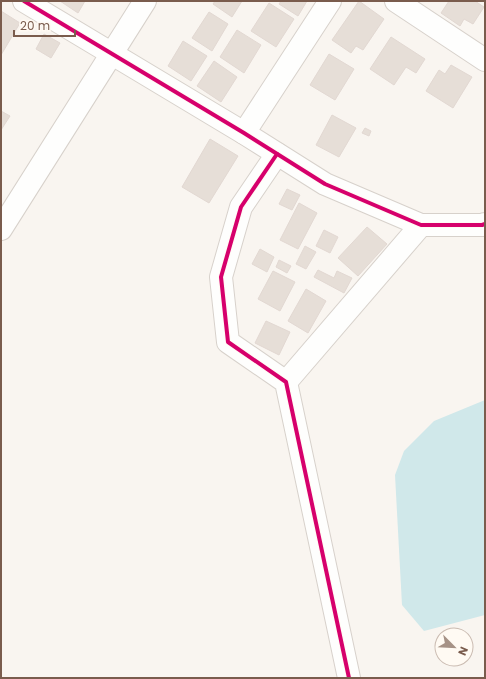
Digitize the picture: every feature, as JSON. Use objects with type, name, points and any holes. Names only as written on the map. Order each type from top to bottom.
[{"type":"street","points":[[24,1],[244,133],[325,184],[421,225],[485,224]]},
{"type":"street","points":[[1,230],[145,1]]},
{"type":"street","points":[[244,133],[330,1]]},
{"type":"street","points":[[396,1],[482,51]]},
{"type":"street","points":[[277,154],[241,207],[221,277],[228,342],[286,382],[349,678]]},
{"type":"street","points":[[286,382],[421,225]]},
{"type":"water","points":[[485,400],[485,615],[439,627],[434,627],[434,628],[424,631],[402,605],[395,475],[404,451],[434,421]]},
{"type":"building","points":[[60,1],[85,1],[78,13]]},
{"type":"building","points":[[215,1],[242,1],[232,17],[213,4]]},
{"type":"building","points":[[281,1],[307,1],[298,16],[279,4]]},
{"type":"building","points":[[359,1],[384,19],[363,50],[356,46],[351,53],[332,40]]},
{"type":"building","points":[[449,1],[475,1],[484,7],[473,24],[464,19],[460,26],[441,13]]},
{"type":"building","points":[[269,3],[294,19],[276,47],[251,31]]},
{"type":"building","points":[[1,11],[20,23],[1,55]]},
{"type":"building","points":[[209,12],[228,24],[212,51],[192,38]]},
{"type":"building","points":[[237,30],[261,45],[244,73],[220,57]]},
{"type":"building","points":[[44,34],[60,43],[51,58],[36,49]]},
{"type":"building","points":[[391,37],[425,59],[416,73],[406,67],[394,85],[370,69]]},
{"type":"building","points":[[183,41],[207,56],[191,81],[168,66]]},
{"type":"building","points":[[329,54],[354,69],[335,100],[310,85]]},
{"type":"building","points":[[214,61],[237,77],[221,102],[197,86]]},
{"type":"building","points":[[451,65],[472,77],[453,108],[426,91],[439,70],[445,74]]},
{"type":"building","points":[[1,111],[10,116],[1,130]]},
{"type":"building","points":[[332,115],[356,128],[339,157],[316,145]]},
{"type":"building","points":[[365,128],[371,131],[369,136],[362,133]]},
{"type":"building","points":[[210,139],[238,156],[209,203],[182,187]]},
{"type":"building","points":[[287,189],[300,195],[292,210],[279,204]]},
{"type":"building","points":[[299,203],[317,213],[298,249],[280,240]]},
{"type":"building","points":[[367,227],[387,244],[358,276],[338,258]]},
{"type":"building","points":[[324,230],[338,237],[330,253],[316,246]]},
{"type":"building","points":[[305,246],[316,252],[306,269],[296,264]]},
{"type":"building","points":[[260,249],[274,257],[267,272],[252,264]]},
{"type":"building","points":[[279,260],[291,266],[287,273],[276,267]]},
{"type":"building","points":[[318,270],[334,278],[337,271],[352,278],[344,293],[314,277]]},
{"type":"building","points":[[273,271],[295,282],[280,311],[258,299]]},
{"type":"building","points":[[306,289],[326,301],[308,333],[288,321]]},
{"type":"building","points":[[266,321],[290,332],[279,355],[255,343]]},
{"type":"cycle path","points":[[24,1],[244,133],[325,184],[421,225],[485,224]]},
{"type":"cycle path","points":[[277,154],[241,207],[221,277],[228,342],[286,382],[349,678]]}]
